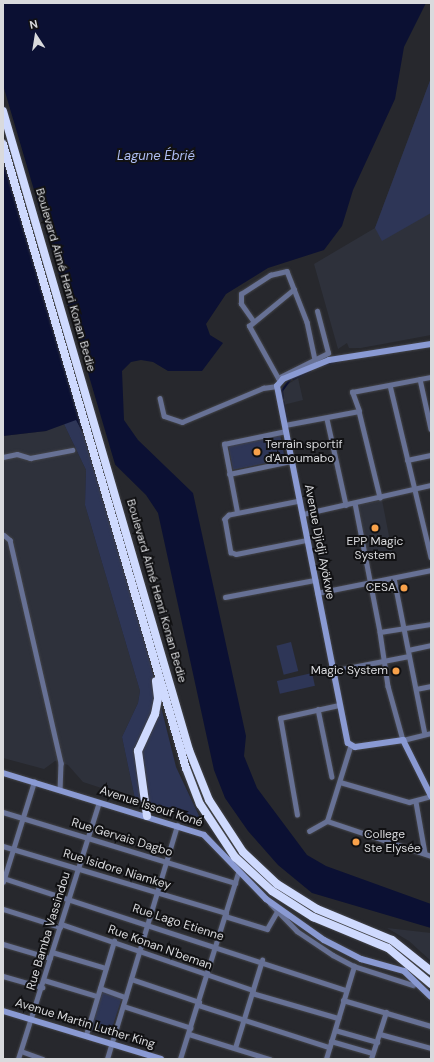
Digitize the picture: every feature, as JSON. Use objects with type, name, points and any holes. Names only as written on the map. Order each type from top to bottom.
[{"type":"highway","name":"Boulevard Aimé Henri Konan Bedie","points":[[3,111],[111,494],[147,632],[190,782],[212,826],[235,857],[285,900],[388,948],[431,984]]},
{"type":"highway","name":"Boulevard Aimé Henri Konan Bedie","points":[[3,144],[194,766],[227,832],[252,862],[290,893],[317,909],[380,934],[414,955],[431,971]]},
{"type":"highway","points":[[147,632],[158,698],[155,714],[138,751],[147,816]]},
{"type":"highway","points":[[414,955],[431,964]]},
{"type":"street","points":[[253,321],[241,304],[244,290],[287,270],[316,359]]},
{"type":"street","points":[[278,382],[250,329],[253,321],[294,289]]},
{"type":"street","points":[[278,382],[328,351],[318,311]]},
{"type":"street","points":[[160,398],[164,416],[182,422],[329,360],[431,344]]},
{"type":"street","points":[[380,497],[359,411],[352,392],[431,377]]},
{"type":"street","points":[[420,379],[431,430]]},
{"type":"street","name":"Avenue Djidji Ayökwe","points":[[278,382],[332,671],[350,747]]},
{"type":"street","points":[[390,385],[407,460],[418,488],[431,557]]},
{"type":"street","points":[[237,512],[225,442],[359,411]]},
{"type":"street","points":[[327,419],[346,505]]},
{"type":"street","points":[[3,457],[17,454],[30,458],[72,450]]},
{"type":"street","points":[[407,460],[431,455]]},
{"type":"street","points":[[230,474],[292,461]]},
{"type":"street","points":[[303,514],[431,485]]},
{"type":"street","points":[[300,501],[237,512],[225,519],[232,554],[307,540]]},
{"type":"street","points":[[340,782],[416,802],[430,793],[402,740],[369,583],[355,503]]},
{"type":"street","points":[[4,535],[10,540],[59,758],[60,790]]},
{"type":"street","points":[[317,593],[431,570]]},
{"type":"street","points":[[394,578],[425,734]]},
{"type":"street","points":[[225,598],[315,580]]},
{"type":"street","points":[[380,632],[431,624]]},
{"type":"street","points":[[408,650],[431,645]]},
{"type":"street","points":[[332,671],[409,656]]},
{"type":"street","points":[[416,689],[431,686]]},
{"type":"street","points":[[297,815],[280,718],[339,705]]},
{"type":"street","points":[[318,709],[332,777]]},
{"type":"street","points":[[309,831],[327,821],[350,747],[402,740],[431,733]]},
{"type":"street","name":"Avenue Issouf Koné","points":[[3,773],[177,825],[207,838],[238,873],[266,899],[343,952],[404,971],[431,997]]},
{"type":"street","points":[[3,879],[34,782]]},
{"type":"street","name":"Rue Bamba Vassindou","points":[[18,1059],[32,1020],[99,802]]},
{"type":"street","points":[[416,802],[425,853]]},
{"type":"street","name":"Rue Gervais Dagbo","points":[[3,812],[235,883]]},
{"type":"street","points":[[327,821],[431,856]]},
{"type":"street","points":[[107,1059],[177,825]]},
{"type":"street","name":"Rue Isidore Niamkey","points":[[3,846],[156,892],[267,928],[277,912]]},
{"type":"street","points":[[180,1059],[191,1028],[238,873]]},
{"type":"street","name":"Rue Lago Etienne","points":[[3,879],[216,945],[262,960],[268,966],[346,990]]},
{"type":"street","points":[[266,899],[277,912],[315,944],[354,966],[413,985]]},
{"type":"street","name":"Rue Konan N'beman","points":[[3,909],[61,925],[139,950],[207,973],[253,991],[338,1018]]},
{"type":"street","points":[[86,1035],[114,942]]},
{"type":"street","points":[[3,944],[50,958]]},
{"type":"street","points":[[52,952],[106,968]]},
{"type":"street","points":[[235,1048],[262,960]]},
{"type":"street","points":[[326,1059],[354,966]]},
{"type":"street","points":[[3,976],[42,987]]},
{"type":"street","points":[[131,979],[244,1020],[329,1047]]},
{"type":"street","points":[[44,980],[97,996]]},
{"type":"street","points":[[100,988],[125,996]]},
{"type":"street","points":[[344,1000],[431,1026]]},
{"type":"street","points":[[122,1006],[191,1028]]},
{"type":"street","name":"Avenue Martin Luther King","points":[[3,1011],[112,1042],[161,1059]]},
{"type":"street","points":[[371,1059],[386,1012]]},
{"type":"street","points":[[335,1030],[377,1042]]},
{"type":"street","points":[[189,1034],[270,1059]]},
{"type":"street","points":[[380,1034],[431,1048]]},
{"type":"street","points":[[331,1041],[372,1054]]},
{"type":"street","points":[[21,1051],[43,1059]]},
{"type":"shaded area","points":[[431,78],[431,335],[361,348],[349,348],[347,343],[338,349],[314,264],[375,228]]},
{"type":"shaded area","points":[[431,78],[431,213],[382,241],[375,228]]},
{"type":"shaded area","points":[[298,378],[303,400],[283,405],[280,389]]},
{"type":"shaded area","points":[[76,419],[84,436],[143,634],[176,767],[200,818],[135,799],[122,737],[138,703],[140,691],[85,505],[86,470],[63,422]]},
{"type":"shaded area","points":[[63,422],[86,470],[85,505],[140,691],[138,703],[122,737],[135,799],[83,782],[68,765],[55,761],[44,769],[3,758],[3,436],[46,431]]},
{"type":"shaded area","name":"Terrain sportif d'Anoumabo","points":[[280,434],[285,460],[233,470],[228,444]]},
{"type":"shaded area","name":"EPP Magic System","points":[[382,500],[392,552],[368,557],[357,505]]},
{"type":"shaded area","points":[[291,642],[298,671],[284,675],[276,646]]},
{"type":"shaded area","points":[[312,673],[315,686],[280,694],[277,681]]},
{"type":"shaded area","points":[[387,928],[431,933],[431,961],[409,941]]},
{"type":"shaded area","points":[[101,991],[122,998],[110,1036],[89,1029]]},
{"type":"water","name":"Lagune Ébrié","points":[[3,3],[426,3],[404,47],[395,99],[353,190],[342,226],[324,250],[268,268],[226,294],[206,324],[210,335],[223,343],[202,371],[168,371],[153,362],[141,360],[131,362],[122,371],[124,420],[138,440],[193,493],[246,736],[244,756],[257,788],[307,855],[326,866],[431,904],[431,928],[312,893],[278,865],[248,831],[225,798],[214,770],[158,513],[146,495],[83,433],[76,420],[46,431],[3,436]]},
{"type":"pier","points":[[3,85],[117,471],[85,438],[3,160]]},
{"type":"waterway","points":[[323,365],[341,361]]},
{"type":"waterway","points":[[293,379],[310,371]]},
{"type":"waterway","points":[[283,399],[282,391],[290,380]]},
{"type":"waterway","points":[[284,402],[288,422]]},
{"type":"place","name":"Terrain sportif d'Anoumabo","points":[[257,452]]},
{"type":"place","name":"EPP Magic System","points":[[375,528]]},
{"type":"place","name":"CESA","points":[[404,588]]},
{"type":"place","name":"Magic System","points":[[396,671]]},
{"type":"place","name":"College Ste Elysée","points":[[356,842]]}]
